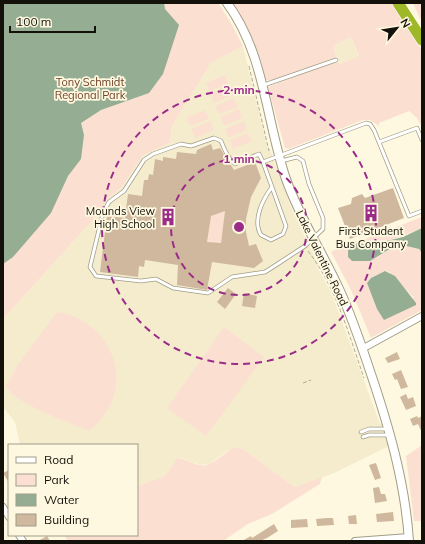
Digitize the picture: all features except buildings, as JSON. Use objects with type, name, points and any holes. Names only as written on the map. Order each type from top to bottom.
[{"type":"highway","points":[[398,3],[422,38]]},
{"type":"highway","points":[[405,3],[422,38]]},
{"type":"street","name":"Lake Valentine Road","points":[[226,3],[240,23],[250,44],[262,86],[279,158],[293,199],[312,239],[340,290],[362,349],[390,432],[404,495],[409,539]]},
{"type":"street","points":[[362,349],[422,316]]},
{"type":"street","points":[[355,541],[409,539]]},
{"type":"lane","points":[[262,86],[336,60]]},
{"type":"lane","points":[[263,162],[279,158],[364,123],[370,124],[379,142],[409,216],[422,211]]},
{"type":"lane","points":[[379,142],[417,128],[422,140]]},
{"type":"lane","points":[[272,187],[262,202],[258,226],[261,235],[271,240],[283,234],[286,226],[272,187],[263,162],[259,154],[236,164],[233,163],[220,141],[214,138],[191,146],[181,144],[149,156],[144,160],[124,192],[109,202],[103,213],[99,235],[93,248],[90,267],[96,276],[141,281],[156,279],[173,288],[208,293],[232,277],[265,272],[305,246],[323,229],[324,224],[304,171],[303,161],[297,157],[279,158]]},
{"type":"lane","points":[[361,432],[369,429],[390,432]]},
{"type":"lane","points":[[363,437],[369,434],[390,432]]},
{"type":"path","points":[[249,66],[269,151]]},
{"type":"path","points":[[308,251],[317,263],[332,293],[365,380]]},
{"type":"path","points":[[303,383],[311,380]]},
{"type":"shaded area","points":[[349,38],[352,39],[359,57],[340,64],[333,46]]},
{"type":"shaded area","points":[[243,46],[268,150],[270,149],[290,205],[318,264],[317,267],[331,292],[380,424],[383,423],[389,446],[332,474],[295,487],[243,449],[227,451],[209,464],[200,465],[182,458],[177,458],[165,476],[138,486],[138,444],[20,444],[15,422],[3,407],[3,319],[102,210],[107,199],[122,187],[143,155],[170,143],[172,126],[211,63]]},
{"type":"green space","name":"Tony Schmidt Regional Park","points":[[3,3],[218,3],[243,46],[211,63],[172,126],[170,143],[143,155],[122,187],[107,199],[102,210],[3,319]]},
{"type":"green space","points":[[233,3],[397,3],[422,51],[422,124],[420,124],[417,118],[409,111],[379,123],[379,126],[370,120],[363,120],[288,149],[285,148],[268,87],[322,66],[339,62],[340,64],[359,56],[352,39],[349,38],[333,46],[337,58],[282,78],[266,80],[260,59],[252,40]]},
{"type":"green space","points":[[413,3],[422,3],[422,23]]},
{"type":"green space","points":[[225,75],[228,84],[209,91],[206,83]]},
{"type":"green space","points":[[229,86],[233,95],[214,103],[210,94]]},
{"type":"green space","points":[[234,98],[238,107],[219,114],[215,106]]},
{"type":"green space","points":[[239,109],[242,118],[224,126],[220,117]]},
{"type":"green space","points":[[205,110],[209,119],[190,126],[186,118]]},
{"type":"green space","points":[[210,121],[214,130],[195,138],[191,129]]},
{"type":"green space","points":[[244,121],[247,130],[228,138],[225,129]]},
{"type":"green space","points":[[248,133],[252,141],[233,149],[230,140]]},
{"type":"green space","points":[[225,211],[221,243],[207,242],[211,216]]},
{"type":"green space","points":[[422,217],[422,228],[400,237],[374,244],[361,243],[348,257],[352,261],[370,261],[399,244],[419,249],[422,253],[422,310],[371,338],[351,290],[331,252],[350,242],[365,239]],"holes":[[[385,271],[389,272],[414,298],[377,309],[367,283],[371,278]]]},
{"type":"green space","points":[[57,312],[73,316],[87,323],[98,333],[108,346],[114,359],[116,374],[115,390],[110,406],[101,420],[89,431],[30,406],[19,399],[6,386],[17,366]]},
{"type":"green space","points":[[224,327],[264,357],[206,436],[167,408]]},
{"type":"green space","points":[[422,445],[422,521],[414,521],[406,456]]},
{"type":"green space","points":[[233,448],[243,449],[295,487],[322,477],[320,484],[272,514],[248,524],[223,541],[68,541],[65,536],[138,536],[138,486],[165,476],[177,458],[199,465],[212,463]]},
{"type":"water","name":"Tony Schmidt Regional Park","points":[[3,3],[164,3],[165,9],[179,25],[163,74],[149,93],[101,110],[81,123],[84,135],[81,159],[68,176],[51,213],[13,257],[3,264]]},
{"type":"water","points":[[422,228],[422,253],[419,249],[398,244],[370,261],[352,261],[348,257],[348,250],[357,243],[370,245],[403,237]]},
{"type":"water","points":[[385,271],[395,276],[416,305],[384,320],[377,309],[367,283],[371,278]]},
{"type":"place","name":"First Student Bus Company","points":[[371,213]]},
{"type":"place","name":"Mounds View High School","points":[[168,217]]}]
